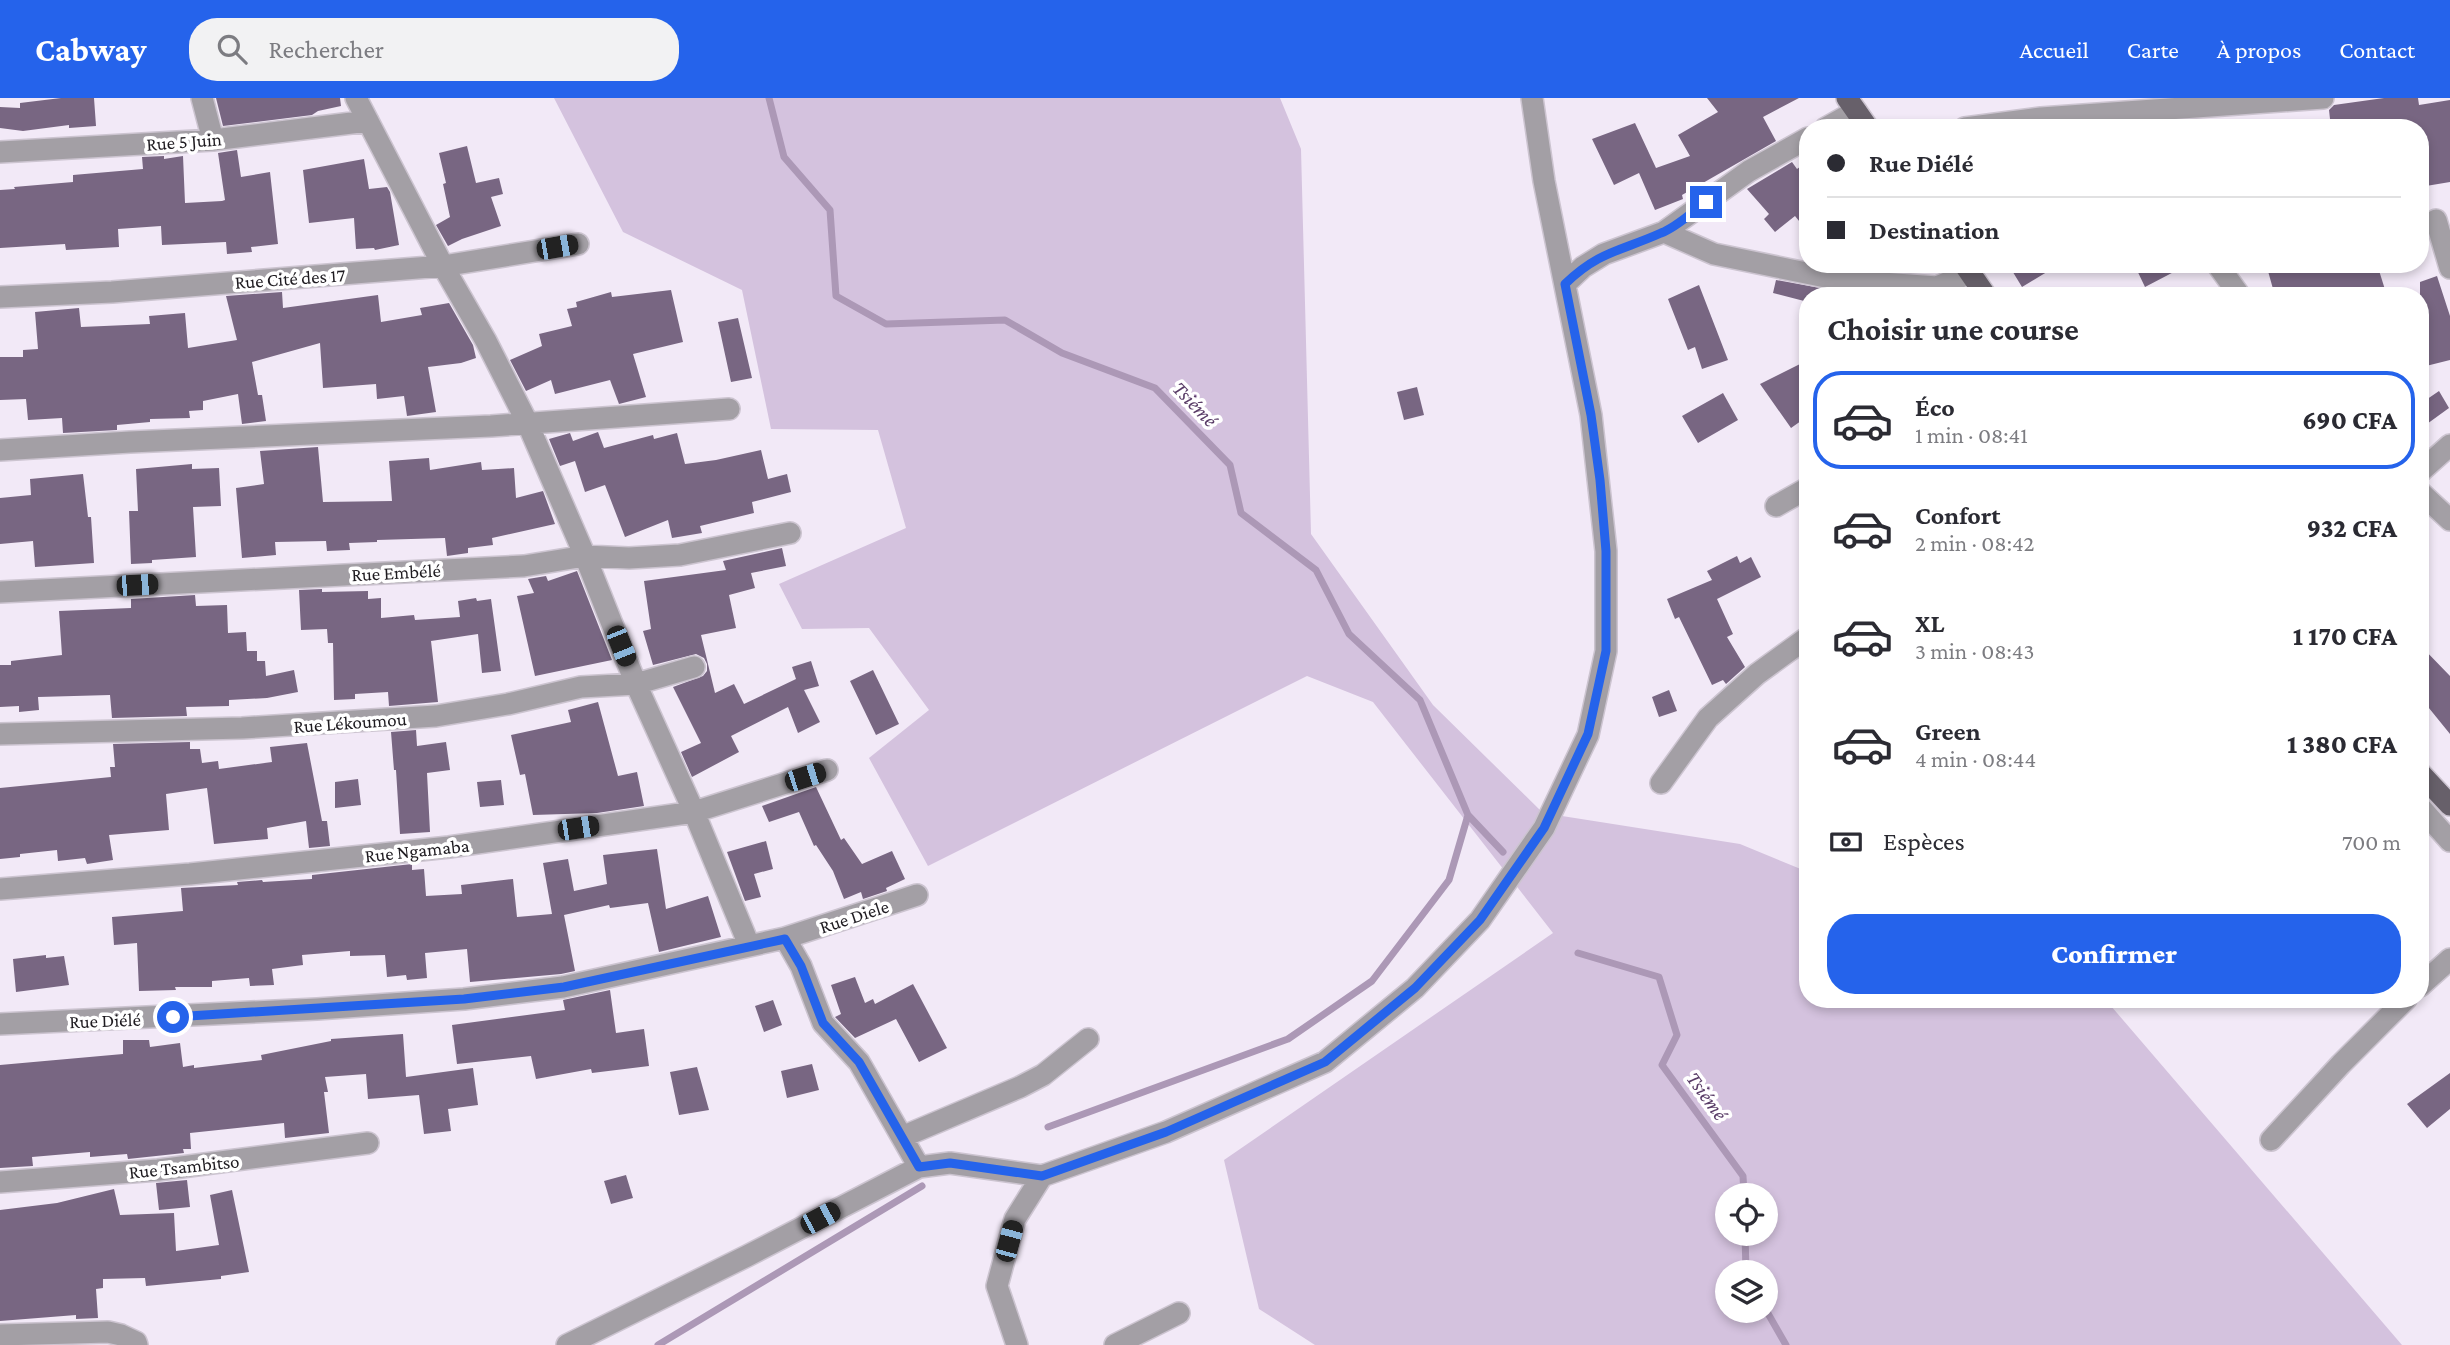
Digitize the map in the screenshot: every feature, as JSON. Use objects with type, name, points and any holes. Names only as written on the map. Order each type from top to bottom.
[{"type":"main road","points":[[2429,783],[2450,805]]},
{"type":"street","points":[[202,98],[213,140]]},
{"type":"street","points":[[356,98],[527,422],[749,945]]},
{"type":"street","points":[[567,1345],[597,1338],[919,1167],[950,1163],[1042,1176],[1166,1132],[1325,1062],[1415,988],[1480,920],[1544,828],[1588,734],[1606,651],[1606,551],[1600,480],[1591,415],[1544,181],[1532,98]]},
{"type":"street","points":[[2037,119],[2323,98]]},
{"type":"street","name":"Rue 5 Juin","points":[[0,152],[213,140],[368,121]]},
{"type":"street","points":[[1565,284],[1583,267],[1604,254],[1664,232],[1748,171],[1799,143]]},
{"type":"street","points":[[2435,219],[2450,268]]},
{"type":"street","points":[[1664,232],[1714,254],[1799,272]]},
{"type":"street","name":"Rue Cité des 17","points":[[0,297],[112,292],[443,266],[578,244]]},
{"type":"street","points":[[1806,273],[1840,280],[1925,287]]},
{"type":"street","points":[[1939,287],[1961,273]]},
{"type":"street","points":[[0,450],[491,426],[729,409]]},
{"type":"street","points":[[2429,464],[2450,445]]},
{"type":"street","points":[[1776,506],[1799,493]]},
{"type":"street","points":[[2429,500],[2450,520]]},
{"type":"street","name":"Rue Embélé","points":[[0,592],[524,566],[585,556],[629,558],[680,555],[790,533]]},
{"type":"street","points":[[1661,783],[1708,718],[1757,674],[1799,644]]},
{"type":"street","name":"Rue Lékoumou","points":[[0,734],[242,728],[396,719],[508,704],[581,687],[636,684],[694,667]]},
{"type":"street","name":"Rue Ngamaba","points":[[0,889],[190,874],[438,849],[694,812],[827,770]]},
{"type":"street","points":[[2429,817],[2450,841]]},
{"type":"street","name":"Rue Diele","points":[[749,945],[785,939],[917,895]]},
{"type":"street","points":[[785,939],[801,966],[823,1023],[859,1062],[919,1167]]},
{"type":"street","name":"Rue Diélé","points":[[0,1024],[464,999],[564,987],[749,945]]},
{"type":"street","points":[[2429,978],[2450,960]]},
{"type":"street","points":[[2271,1140],[2341,1063],[2397,1008]]},
{"type":"street","points":[[902,1137],[1020,1087],[1043,1074],[1088,1039]]},
{"type":"street","name":"Rue Tsambitso","points":[[0,1182],[158,1170],[368,1143]]},
{"type":"street","points":[[1017,1345],[997,1286],[1015,1219],[1042,1176]]},
{"type":"street","points":[[1115,1345],[1179,1312]]},
{"type":"street","points":[[0,1335],[107,1332],[121,1335],[137,1345]]},
{"type":"shaded area","points":[[554,98],[1280,98],[1301,149],[1311,534],[1433,705],[1543,813],[1740,844],[1799,868],[1799,1008],[2113,1008],[2402,1345],[1315,1345],[1259,1309],[1224,1160],[1553,933],[1373,702],[1307,676],[928,866],[869,758],[929,710],[869,628],[802,629],[779,584],[906,528],[878,430],[771,429],[742,290],[623,232]]},
{"type":"building","points":[[61,98],[94,98],[96,126],[69,128],[69,125],[23,131],[0,128],[0,107],[20,108],[20,103]]},
{"type":"building","points":[[216,98],[340,98],[341,106],[312,115],[223,126]]},
{"type":"building","points":[[1707,98],[1799,98],[1763,117],[1776,141],[1682,195],[1683,199],[1655,210],[1639,173],[1614,185],[1592,139],[1635,123],[1656,168],[1690,156],[1678,135],[1718,112]]},
{"type":"building","points":[[2384,98],[2418,98],[2419,105],[2450,100],[2450,182],[2429,186],[2429,119],[2330,119],[2329,110],[2334,105]]},
{"type":"building","points":[[467,146],[476,183],[499,178],[503,194],[491,197],[501,226],[448,246],[436,225],[450,217],[439,153]]},
{"type":"building","points":[[237,150],[241,177],[270,172],[278,244],[251,247],[252,252],[227,254],[226,242],[162,245],[161,226],[118,229],[119,247],[66,250],[65,244],[0,248],[0,190],[73,182],[73,175],[143,169],[142,157],[164,156],[164,159],[183,156],[185,203],[222,201],[225,200],[218,153]]},
{"type":"building","points":[[364,159],[369,189],[387,187],[390,192],[399,245],[375,250],[356,249],[354,218],[309,223],[303,170]]},
{"type":"building","points":[[1792,162],[1797,169],[1799,168],[1799,221],[1795,216],[1775,232],[1764,219],[1769,214],[1747,189]]},
{"type":"building","points":[[2013,273],[2045,273],[2022,287]]},
{"type":"building","points":[[2138,273],[2172,273],[2145,287]]},
{"type":"building","points":[[2269,273],[2380,273],[2384,287],[2272,287]]},
{"type":"building","points":[[2437,276],[2450,316],[2450,360],[2429,365],[2429,287],[2420,287],[2420,282]]},
{"type":"building","points":[[1776,280],[1814,287],[1799,287],[1799,300],[1773,293]]},
{"type":"building","points":[[1699,285],[1728,360],[1702,369],[1695,347],[1688,350],[1668,299]]},
{"type":"building","points":[[671,290],[683,342],[633,354],[646,397],[619,404],[610,380],[555,394],[551,380],[526,391],[510,360],[542,346],[539,334],[572,326],[567,309],[577,307],[576,302],[611,292],[612,297]]},
{"type":"building","points":[[282,292],[283,308],[378,295],[381,322],[422,315],[420,308],[449,303],[473,345],[476,358],[461,363],[428,367],[436,412],[407,416],[404,396],[377,399],[376,384],[323,388],[320,343],[252,362],[258,395],[262,395],[266,421],[242,424],[238,394],[203,401],[203,410],[189,411],[190,418],[150,419],[150,422],[117,425],[117,430],[63,433],[62,418],[28,420],[26,399],[0,400],[0,357],[23,357],[23,350],[38,349],[35,312],[79,308],[81,327],[150,324],[149,316],[185,313],[188,348],[237,340],[226,296]]},
{"type":"building","points":[[738,318],[752,378],[731,382],[718,322]]},
{"type":"building","points":[[1799,364],[1799,422],[1791,428],[1760,384]]},
{"type":"building","points":[[1417,387],[1424,415],[1404,420],[1397,392]]},
{"type":"building","points":[[2439,391],[2449,408],[2429,422],[2429,398]]},
{"type":"building","points":[[1723,393],[1738,420],[1698,443],[1682,416]]},
{"type":"building","points":[[598,432],[604,448],[653,435],[654,439],[677,433],[685,464],[761,450],[768,479],[787,474],[791,492],[752,502],[754,513],[700,526],[702,533],[672,538],[668,520],[625,537],[605,485],[585,492],[575,461],[560,466],[549,439],[570,433],[573,441]]},
{"type":"building","points":[[318,447],[323,502],[392,501],[389,461],[429,458],[430,470],[481,462],[482,470],[514,468],[516,498],[543,491],[555,524],[492,538],[493,545],[468,548],[468,553],[447,556],[445,538],[349,543],[350,550],[327,551],[326,541],[275,542],[276,555],[242,558],[236,488],[264,484],[260,451]]},
{"type":"building","points":[[192,464],[192,469],[219,468],[221,506],[193,507],[196,557],[131,564],[129,511],[138,511],[136,469]]},
{"type":"building","points":[[83,474],[88,517],[91,517],[94,563],[35,567],[33,541],[0,544],[0,498],[31,495],[30,479]]},
{"type":"building","points":[[782,548],[786,566],[751,573],[755,588],[729,595],[736,628],[701,635],[715,693],[734,684],[744,704],[796,679],[792,667],[811,661],[819,686],[804,690],[820,722],[798,733],[788,707],[731,736],[739,752],[692,777],[681,752],[701,743],[673,687],[703,676],[707,671],[707,664],[704,658],[696,654],[653,665],[643,631],[651,629],[644,581],[726,570],[723,561]]},
{"type":"building","points":[[1737,556],[1740,563],[1751,557],[1761,577],[1717,599],[1733,634],[1727,637],[1745,667],[1726,684],[1723,680],[1712,685],[1679,617],[1675,619],[1667,599],[1712,580],[1707,571]]},
{"type":"building","points":[[577,571],[612,660],[535,676],[517,596],[534,593],[528,579],[546,576],[548,581]]},
{"type":"building","points":[[322,589],[322,592],[368,591],[368,599],[381,598],[381,618],[414,615],[415,620],[460,617],[458,601],[491,599],[501,671],[482,673],[478,634],[431,641],[438,702],[389,706],[388,692],[355,694],[355,699],[334,700],[333,643],[328,643],[327,629],[301,630],[299,590]]},
{"type":"building","points":[[195,595],[196,606],[227,605],[228,633],[246,632],[247,651],[257,651],[257,661],[265,661],[266,676],[294,670],[298,692],[267,698],[229,700],[229,706],[186,707],[187,716],[112,718],[110,695],[38,697],[39,710],[19,712],[19,706],[0,707],[0,665],[11,665],[11,661],[62,655],[59,611],[131,608],[131,599]]},
{"type":"building","points":[[2429,654],[2450,676],[2450,734],[2429,708]]},
{"type":"building","points":[[873,670],[899,724],[876,735],[850,681]]},
{"type":"building","points":[[1669,690],[1677,711],[1659,717],[1652,697]]},
{"type":"building","points":[[598,702],[618,776],[637,772],[644,806],[597,813],[533,815],[525,774],[520,775],[511,735],[571,722],[568,710]]},
{"type":"building","points":[[416,730],[417,746],[446,742],[450,770],[427,773],[430,832],[400,834],[391,732]]},
{"type":"building","points":[[190,742],[190,749],[200,749],[202,763],[218,761],[219,769],[272,762],[270,747],[307,743],[322,821],[327,821],[330,846],[309,848],[306,821],[267,828],[268,839],[214,844],[207,788],[166,794],[169,830],[109,835],[113,860],[87,864],[85,858],[58,861],[57,850],[0,859],[0,788],[111,777],[110,767],[115,767],[113,744]]},
{"type":"building","points":[[358,779],[361,805],[335,808],[335,782]]},
{"type":"building","points":[[501,780],[504,805],[480,807],[477,782]]},
{"type":"building","points":[[816,787],[841,840],[844,838],[862,864],[892,851],[905,879],[886,888],[887,891],[863,899],[861,892],[844,899],[833,871],[816,845],[814,846],[799,812],[769,822],[762,806]]},
{"type":"building","points":[[766,841],[773,869],[754,874],[761,897],[745,901],[727,852]]},
{"type":"building","points":[[657,849],[666,909],[708,896],[721,937],[659,952],[648,903],[610,908],[609,905],[564,915],[575,971],[561,974],[470,982],[467,949],[425,953],[427,978],[407,980],[406,975],[387,977],[385,955],[350,956],[350,951],[302,955],[303,965],[272,969],[274,985],[250,986],[249,978],[212,981],[212,987],[139,991],[137,943],[114,945],[112,917],[183,911],[181,888],[238,885],[237,882],[262,880],[312,879],[312,875],[412,864],[412,870],[424,869],[426,896],[462,894],[461,885],[513,879],[517,917],[552,914],[543,863],[568,859],[574,891],[607,884],[603,855]]},
{"type":"building","points":[[46,955],[46,958],[64,956],[69,985],[16,992],[13,959]]},
{"type":"building","points":[[855,977],[865,1003],[873,999],[875,1004],[913,984],[947,1048],[919,1062],[896,1019],[855,1038],[835,1017],[841,1014],[831,985]]},
{"type":"building","points":[[610,990],[616,1033],[644,1029],[649,1066],[592,1073],[591,1069],[536,1079],[531,1056],[457,1064],[452,1025],[565,1010],[563,1000]]},
{"type":"building","points":[[773,1000],[782,1025],[764,1032],[755,1006]]},
{"type":"building","points":[[403,1034],[406,1077],[473,1068],[478,1105],[448,1109],[451,1131],[424,1134],[419,1095],[368,1099],[366,1074],[325,1077],[329,1133],[285,1138],[284,1123],[190,1133],[191,1149],[183,1149],[184,1153],[128,1159],[127,1154],[90,1157],[90,1152],[32,1157],[33,1166],[0,1168],[0,1065],[123,1054],[123,1040],[149,1040],[150,1047],[180,1043],[183,1067],[194,1065],[194,1068],[262,1060],[261,1055],[331,1039]]},
{"type":"building","points":[[812,1064],[819,1090],[787,1098],[781,1071]]},
{"type":"building","points":[[697,1067],[709,1110],[679,1115],[670,1072]]},
{"type":"building","points":[[2450,1073],[2450,1109],[2427,1128],[2407,1104]]},
{"type":"building","points":[[626,1175],[633,1198],[611,1204],[604,1181]]},
{"type":"building","points":[[187,1180],[190,1207],[159,1210],[156,1183]]},
{"type":"building","points":[[114,1189],[120,1215],[174,1213],[176,1251],[219,1245],[210,1195],[232,1190],[249,1272],[221,1276],[221,1279],[146,1286],[145,1278],[103,1279],[103,1288],[96,1289],[98,1318],[76,1319],[76,1315],[0,1321],[0,1210],[57,1203]]},
{"type":"waterway","name":"Tsiémé","points":[[769,98],[784,157],[830,210],[836,296],[886,324],[1005,320],[1062,353],[1155,388],[1230,465],[1241,513],[1316,570],[1349,634],[1420,700],[1468,815],[1503,852]]},
{"type":"waterway","points":[[1048,1127],[1288,1039],[1372,981],[1449,880],[1468,815]]},
{"type":"waterway","name":"Tsiémé","points":[[1578,953],[1659,977],[1677,1035],[1662,1065],[1743,1176],[1743,1183]]},
{"type":"waterway","points":[[658,1345],[922,1186]]},
{"type":"waterway","name":"Tsiémé","points":[[1745,1246],[1746,1260]]},
{"type":"waterway","name":"Tsiémé","points":[[1773,1323],[1786,1345]]},
{"type":"route","points":[[173,1017],[464,999],[564,987],[785,939],[801,966],[823,1023],[859,1062],[919,1167],[950,1163],[1042,1176],[1166,1132],[1325,1062],[1415,988],[1480,920],[1544,828],[1588,734],[1606,651],[1606,551],[1591,415],[1565,284],[1583,267],[1604,254],[1664,232],[1706,202]]}]
